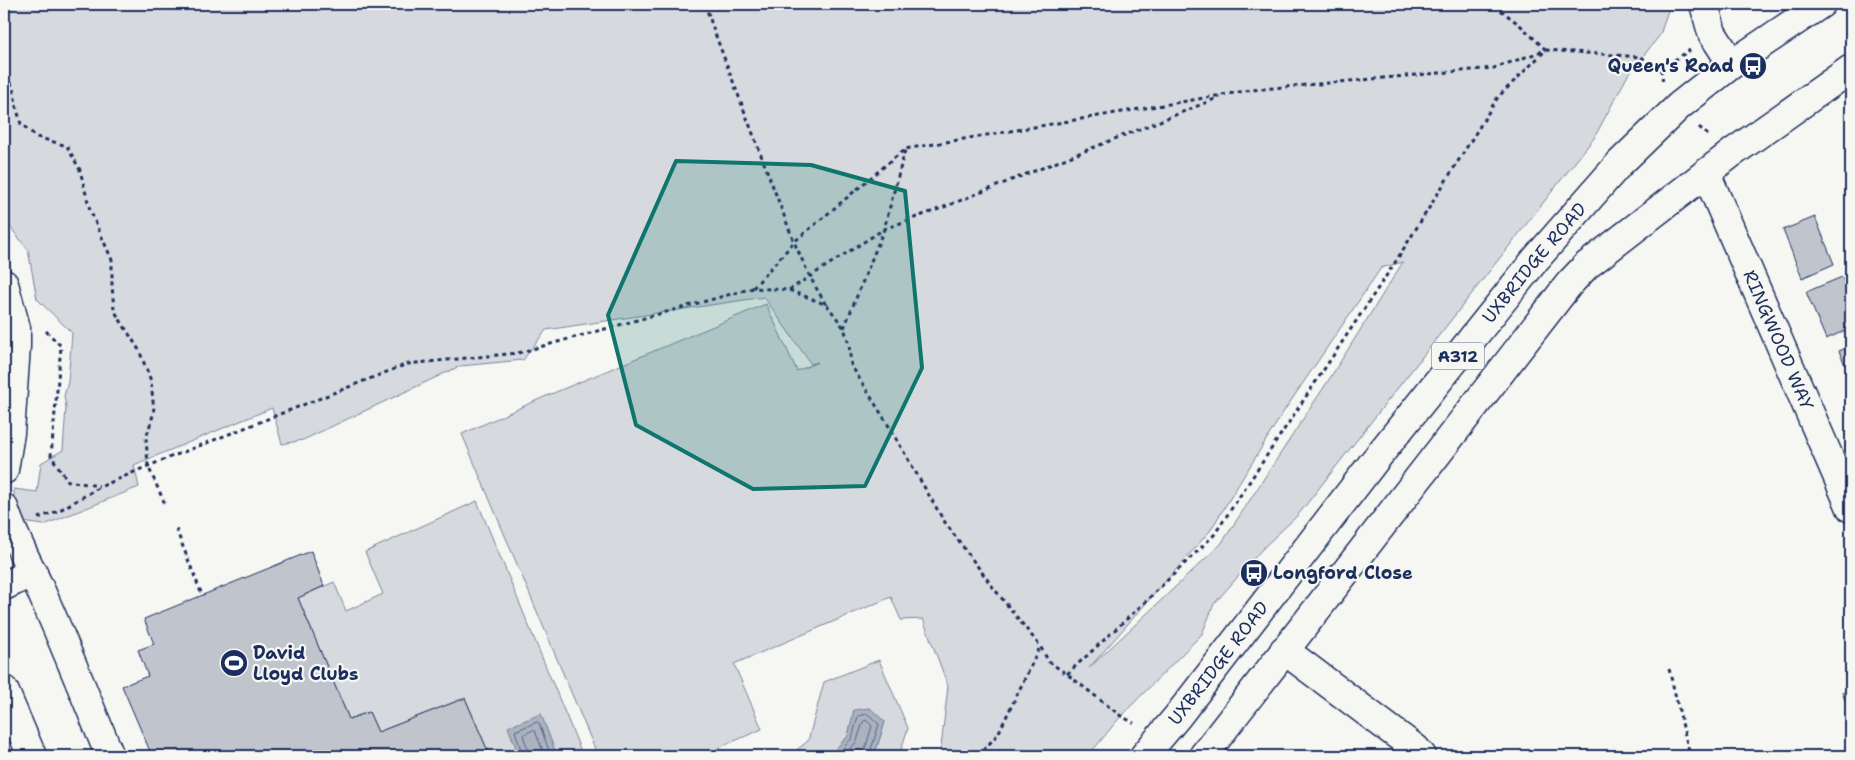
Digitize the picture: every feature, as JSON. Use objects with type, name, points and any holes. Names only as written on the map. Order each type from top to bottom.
[{"type":"street","points":[[1704,4],[1712,33],[1732,64]]},
{"type":"street","name":"UXBRIDGE ROAD","points":[[1144,756],[1183,709],[1379,454],[1535,260],[1619,164],[1679,106],[1732,64],[1822,4]]},
{"type":"street","points":[[1203,756],[1537,326],[1554,300],[1569,284],[1586,266],[1706,173],[1851,69]]},
{"type":"street","name":"RINGWOOD WAY","points":[[1706,173],[1851,508]]},
{"type":"street","points":[[4,284],[16,328],[10,433],[4,470]]},
{"type":"street","points":[[4,508],[15,538],[33,572],[61,637],[110,756]]},
{"type":"street","points":[[4,586],[33,572]]},
{"type":"street","points":[[1284,650],[1416,749],[1422,756]]},
{"type":"street","points":[[4,690],[32,756]]},
{"type":"path","points":[[705,4],[794,242],[810,278],[844,328],[849,344],[851,364],[944,521],[992,586],[1040,646],[1050,662],[1121,716],[1138,725]]},
{"type":"path","points":[[1493,4],[1521,26],[1546,50]]},
{"type":"path","points":[[1661,69],[1697,46]]},
{"type":"path","points":[[753,288],[794,242],[905,149],[1250,90],[1494,68],[1546,50],[1641,57],[1661,69],[1664,86]]},
{"type":"path","points":[[1067,674],[1144,604],[1214,535],[1396,261],[1498,97],[1546,50]]},
{"type":"path","points":[[4,78],[14,86],[16,104],[22,124],[37,137],[67,146],[80,170],[90,210],[112,260],[114,310],[139,350],[151,381],[154,412],[146,438],[148,466],[165,504]]},
{"type":"path","points":[[789,290],[884,229],[939,210],[1227,94]]},
{"type":"path","points":[[844,328],[884,229],[905,149]]},
{"type":"path","points":[[36,518],[58,511],[100,486],[148,466],[407,364],[518,353],[753,288],[789,290],[827,305]]},
{"type":"path","points":[[16,328],[38,320],[61,346],[51,456],[68,481],[100,486]]},
{"type":"path","points":[[176,529],[202,595]]},
{"type":"path","points":[[978,756],[998,734],[1040,646]]},
{"type":"path","points":[[1669,669],[1690,756]]},
{"type":"highlighted area","points":[[676,161],[811,165],[905,191],[922,368],[865,486],[753,489],[636,425],[608,315]]},
{"type":"shaded area","points":[[4,4],[1670,4],[1660,35],[1628,75],[1594,138],[1298,515],[1263,548],[1214,604],[1202,634],[1121,716],[1088,756],[940,756],[948,686],[923,619],[901,620],[891,597],[734,664],[762,729],[700,756],[598,756],[462,434],[544,397],[766,304],[797,371],[818,362],[811,364],[764,297],[546,330],[523,360],[460,366],[303,440],[282,444],[272,408],[134,465],[139,487],[44,525],[22,522],[14,500],[14,489],[37,492],[41,463],[63,450],[66,407],[64,396],[68,382],[72,333],[37,299],[28,250],[4,219]],"holes":[[[1403,262],[1330,378],[1221,544],[1089,668],[1210,531],[1284,411],[1381,268]]]},
{"type":"shaded area","points":[[477,501],[583,756],[490,756],[465,698],[378,732],[369,712],[349,719],[298,598],[334,582],[346,611],[383,594],[365,552]]},
{"type":"shaded area","points":[[879,660],[908,728],[899,756],[874,756],[885,722],[854,710],[848,736],[829,756],[789,756],[808,741],[824,682]]},
{"type":"water","points":[[870,708],[885,722],[874,756],[829,756],[848,736],[854,710]]},
{"type":"water","points":[[541,714],[557,756],[519,756],[508,727]]},
{"type":"building","points":[[1815,217],[1834,264],[1802,278],[1783,230]]},
{"type":"building","points":[[1842,277],[1851,298],[1851,328],[1826,339],[1806,292]]},
{"type":"building","points":[[1851,346],[1851,379],[1839,351]]},
{"type":"building","name":"David Lloyd Clubs","points":[[311,551],[324,586],[298,598],[349,719],[369,712],[378,732],[465,698],[490,756],[152,756],[122,686],[148,676],[138,650],[154,644],[144,619]]},
{"type":"building","points":[[1851,689],[1851,713],[1842,693]]},
{"type":"place","name":"Queen's Road","points":[[1753,66]]},
{"type":"place","name":"Longford Close","points":[[1254,573]]},
{"type":"place","name":"David Lloyd Clubs","points":[[234,663]]}]
